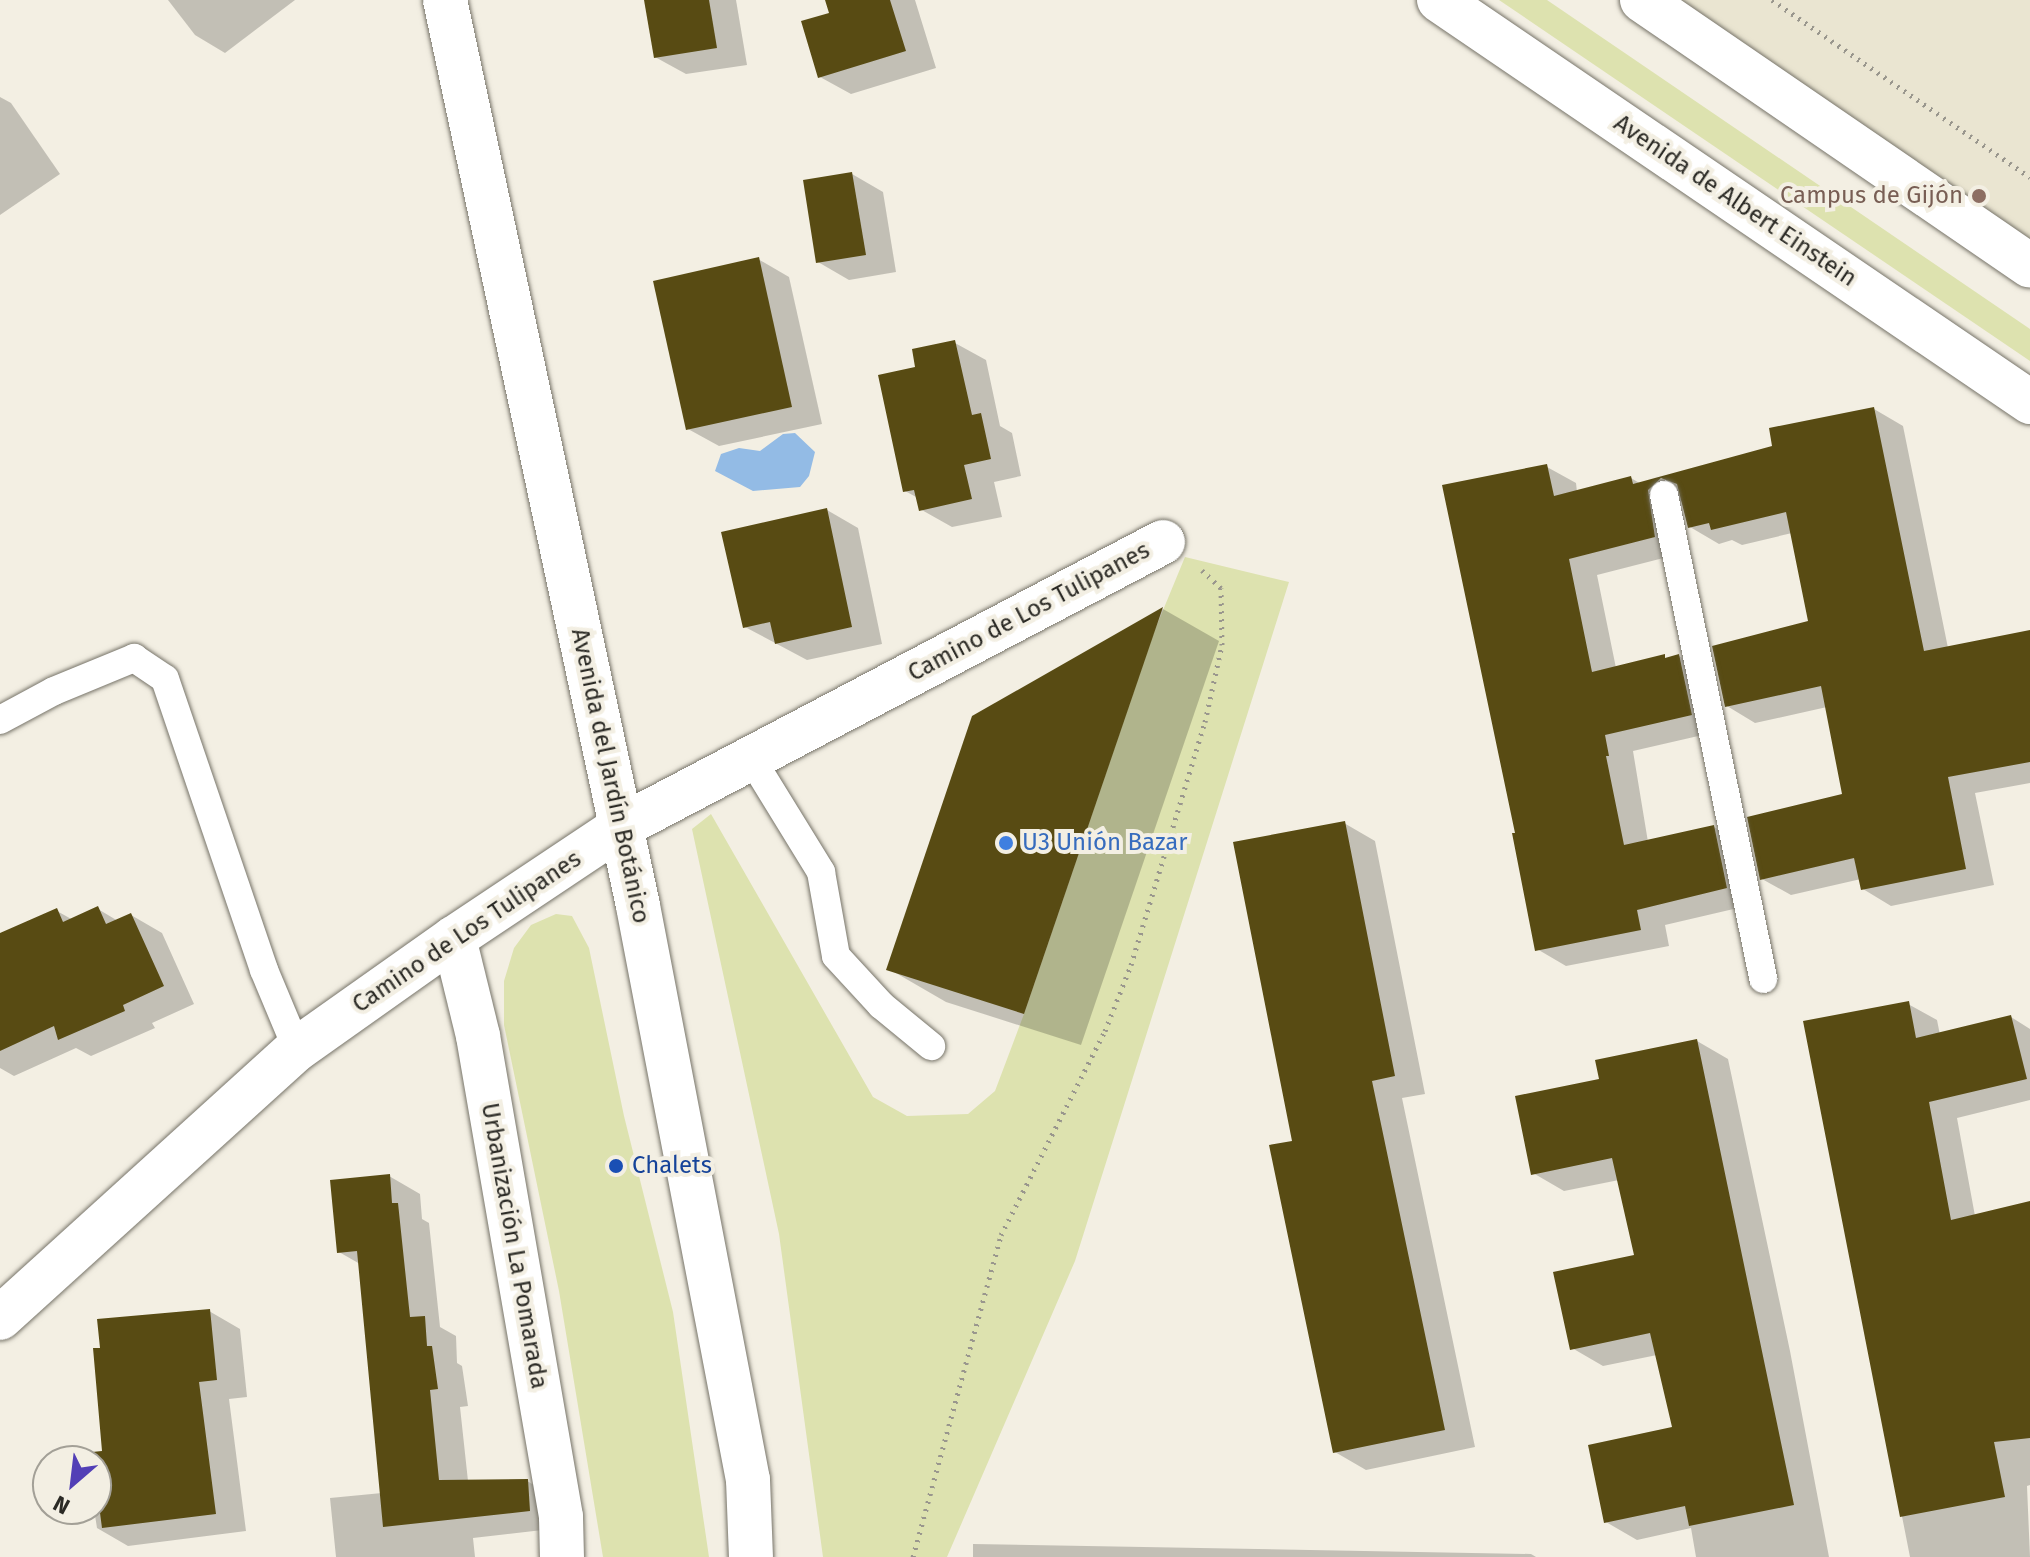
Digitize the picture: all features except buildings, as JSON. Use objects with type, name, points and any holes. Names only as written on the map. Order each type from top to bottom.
[{"type":"main road","name":"Avenida del Jardín Botánico","points":[[445,0],[622,826],[748,1480],[751,1557]]},
{"type":"main road","name":"Avenida de Albert Einstein","points":[[1439,0],[2030,402]]},
{"type":"main road","points":[[1642,0],[2030,266]]},
{"type":"main road","name":"Camino de Los Tulipanes","points":[[0,1318],[297,1049],[454,938],[622,826],[1163,542]]},
{"type":"main road","name":"Urbanización La Pomarada","points":[[454,938],[478,1036],[561,1517],[562,1557]]},
{"type":"lane","points":[[1664,495],[1763,979]]},
{"type":"lane","points":[[0,720],[54,691],[134,658],[165,679],[264,970],[297,1049]]},
{"type":"lane","points":[[751,758],[821,872],[836,956],[881,1005],[931,1046]]},
{"type":"path","points":[[1772,0],[2030,177]]},
{"type":"path","points":[[913,1557],[1001,1235],[1105,1031],[1131,965],[1205,722],[1222,645],[1221,588],[1194,563],[1163,542]]},
{"type":"shaded area","name":"Campus de Gijón","points":[[1642,0],[2030,0],[2030,266]]},
{"type":"green space","points":[[1499,0],[1547,0],[2030,329],[2030,361]]},
{"type":"green space","points":[[1185,557],[1289,582],[1075,1261],[947,1557],[823,1557],[779,1234],[692,829],[711,814],[873,1097],[907,1116],[968,1114],[995,1091],[1154,632]]},
{"type":"green space","points":[[556,914],[572,916],[589,948],[624,1116],[673,1312],[709,1557],[603,1557],[559,1291],[504,1025],[504,981],[514,948],[531,925]]},
{"type":"water","points":[[795,433],[815,452],[809,476],[800,487],[753,491],[715,471],[721,454],[739,448],[760,451],[783,434]]},
{"type":"place","name":"Campus de Gijón","points":[[1979,196]]},
{"type":"place","name":"U3 Unión Bazar","points":[[1006,843]]},
{"type":"place","name":"Chalets","points":[[616,1166]]}]
